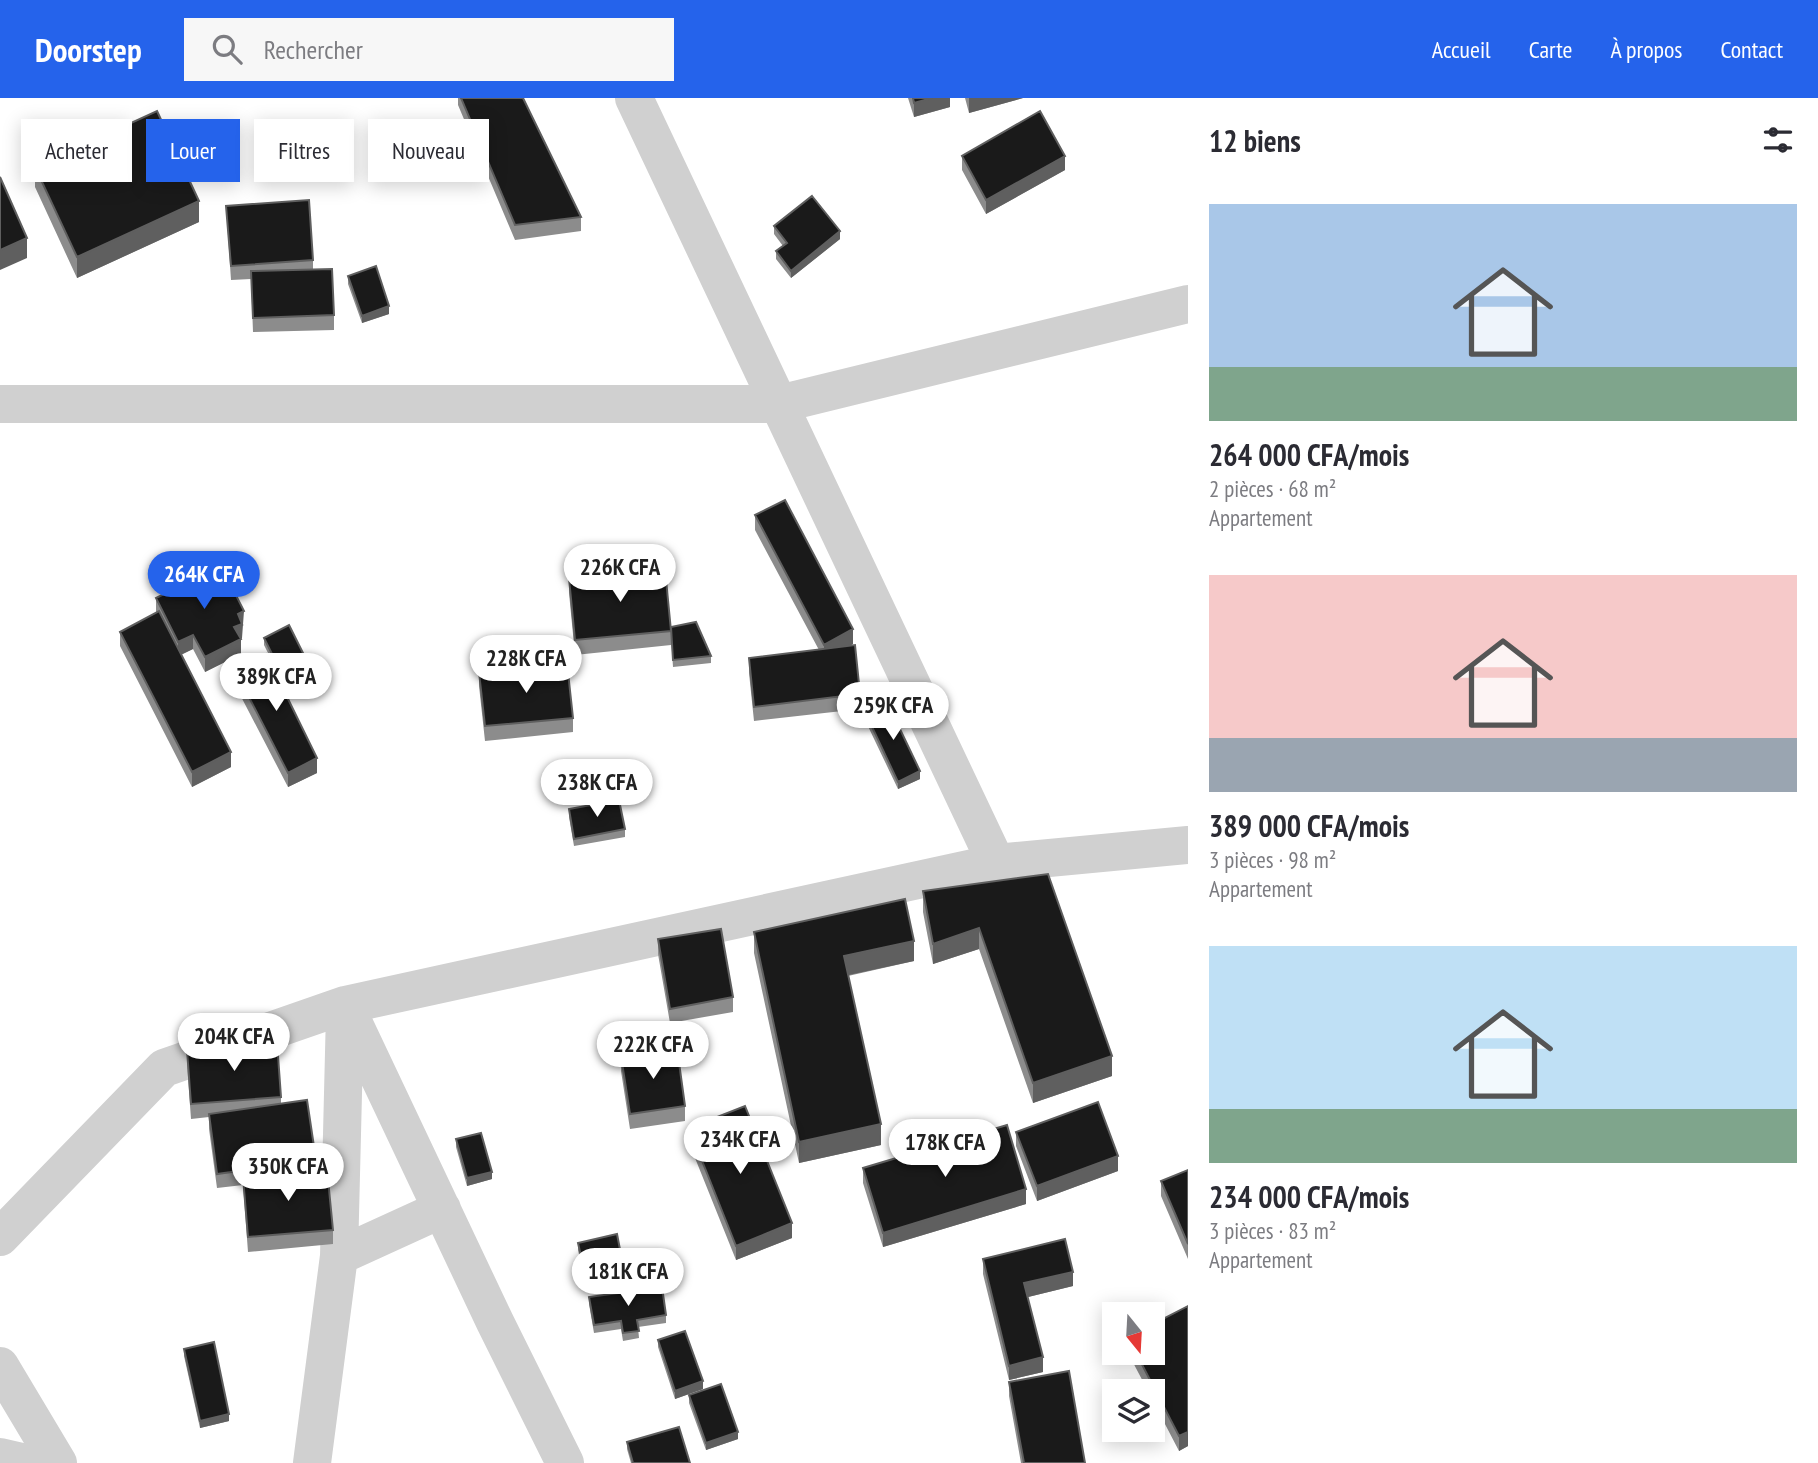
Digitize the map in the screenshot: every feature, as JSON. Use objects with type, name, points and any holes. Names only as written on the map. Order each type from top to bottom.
[{"type":"street","points":[[634,98],[996,863]]},
{"type":"street","points":[[0,404],[779,404],[1188,304]]},
{"type":"street","points":[[0,1237],[164,1068],[345,1005],[996,863],[1188,845]]},
{"type":"street","points":[[345,1005],[565,1463]]},
{"type":"street","points":[[312,1463],[339,1256],[345,1005]]},
{"type":"street","points":[[339,1256],[442,1209]]},
{"type":"street","points":[[0,1366],[58,1463]]},
{"type":"street","points":[[0,1457],[26,1463]]},
{"type":"building","points":[[461,98],[523,98],[581,217],[515,225],[489,164],[489,119],[470,119]]},
{"type":"building","points":[[913,98],[932,98],[914,103]]},
{"type":"building","points":[[157,111],[161,119],[146,119],[146,182],[190,182],[199,201],[77,257],[42,182],[132,182],[132,122]]},
{"type":"building","points":[[1040,111],[1065,156],[986,200],[962,156]]},
{"type":"building","points":[[0,177],[27,238],[0,250]]},
{"type":"building","points":[[812,196],[840,231],[791,271],[776,251],[787,243],[774,226]]},
{"type":"building","points":[[309,200],[313,260],[231,266],[226,206]]},
{"type":"building","points":[[376,266],[389,306],[362,316],[348,276]]},
{"type":"building","points":[[332,269],[334,315],[253,318],[251,271]]},
{"type":"building","points":[[785,500],[853,629],[824,645],[755,515]]},
{"type":"building","points":[[221,566],[244,611],[238,614],[242,624],[234,627],[241,639],[205,657],[193,635],[178,642],[156,598]]},
{"type":"building","points":[[665,569],[671,631],[575,640],[569,578]]},
{"type":"building","points":[[159,611],[231,752],[192,772],[120,632]]},
{"type":"building","points":[[696,622],[711,656],[673,660],[671,627]]},
{"type":"building","points":[[289,625],[309,665],[284,678],[264,638]]},
{"type":"building","points":[[855,645],[860,694],[754,707],[749,658]]},
{"type":"building","points":[[266,654],[317,758],[288,773],[235,670]]},
{"type":"building","points":[[567,663],[573,718],[485,726],[479,672]]},
{"type":"building","points":[[887,702],[920,771],[898,782],[865,712]]},
{"type":"building","points":[[619,800],[625,829],[574,839],[569,809]]},
{"type":"building","points":[[1048,874],[1112,1056],[1033,1083],[979,928],[933,944],[923,891]]},
{"type":"building","points":[[905,899],[914,941],[844,956],[881,1124],[799,1142],[754,932]]},
{"type":"building","points":[[721,929],[733,997],[670,1009],[658,939]]},
{"type":"building","points":[[277,1042],[281,1097],[191,1104],[187,1050]]},
{"type":"building","points":[[677,1048],[685,1106],[630,1114],[621,1056]]},
{"type":"building","points":[[307,1100],[316,1160],[217,1174],[209,1114]]},
{"type":"building","points":[[1098,1102],[1118,1156],[1037,1186],[1016,1132]]},
{"type":"building","points":[[745,1106],[792,1223],[736,1246],[689,1128]]},
{"type":"building","points":[[1007,1125],[1026,1189],[883,1233],[863,1168]]},
{"type":"building","points":[[481,1133],[492,1172],[467,1178],[456,1139]]},
{"type":"building","points":[[327,1169],[333,1230],[248,1237],[243,1177]]},
{"type":"building","points":[[1188,1170],[1188,1244],[1161,1181]]},
{"type":"building","points":[[617,1234],[623,1265],[585,1273],[578,1243]]},
{"type":"building","points":[[1065,1239],[1073,1272],[1024,1283],[1043,1357],[1009,1366],[983,1259]]},
{"type":"building","points":[[662,1287],[666,1315],[637,1320],[639,1331],[623,1333],[621,1321],[594,1325],[589,1297]]},
{"type":"building","points":[[1188,1306],[1188,1432],[1179,1436],[1165,1409],[1165,1379],[1149,1379],[1142,1365],[1166,1365],[1166,1317]]},
{"type":"building","points":[[685,1331],[703,1381],[675,1391],[658,1340]]},
{"type":"building","points":[[214,1342],[229,1414],[200,1421],[184,1349]]},
{"type":"building","points":[[1069,1371],[1085,1463],[1024,1463],[1009,1382]]},
{"type":"building","points":[[721,1384],[738,1432],[706,1443],[689,1395]]},
{"type":"building","points":[[679,1427],[690,1463],[633,1463],[627,1442]]}]
